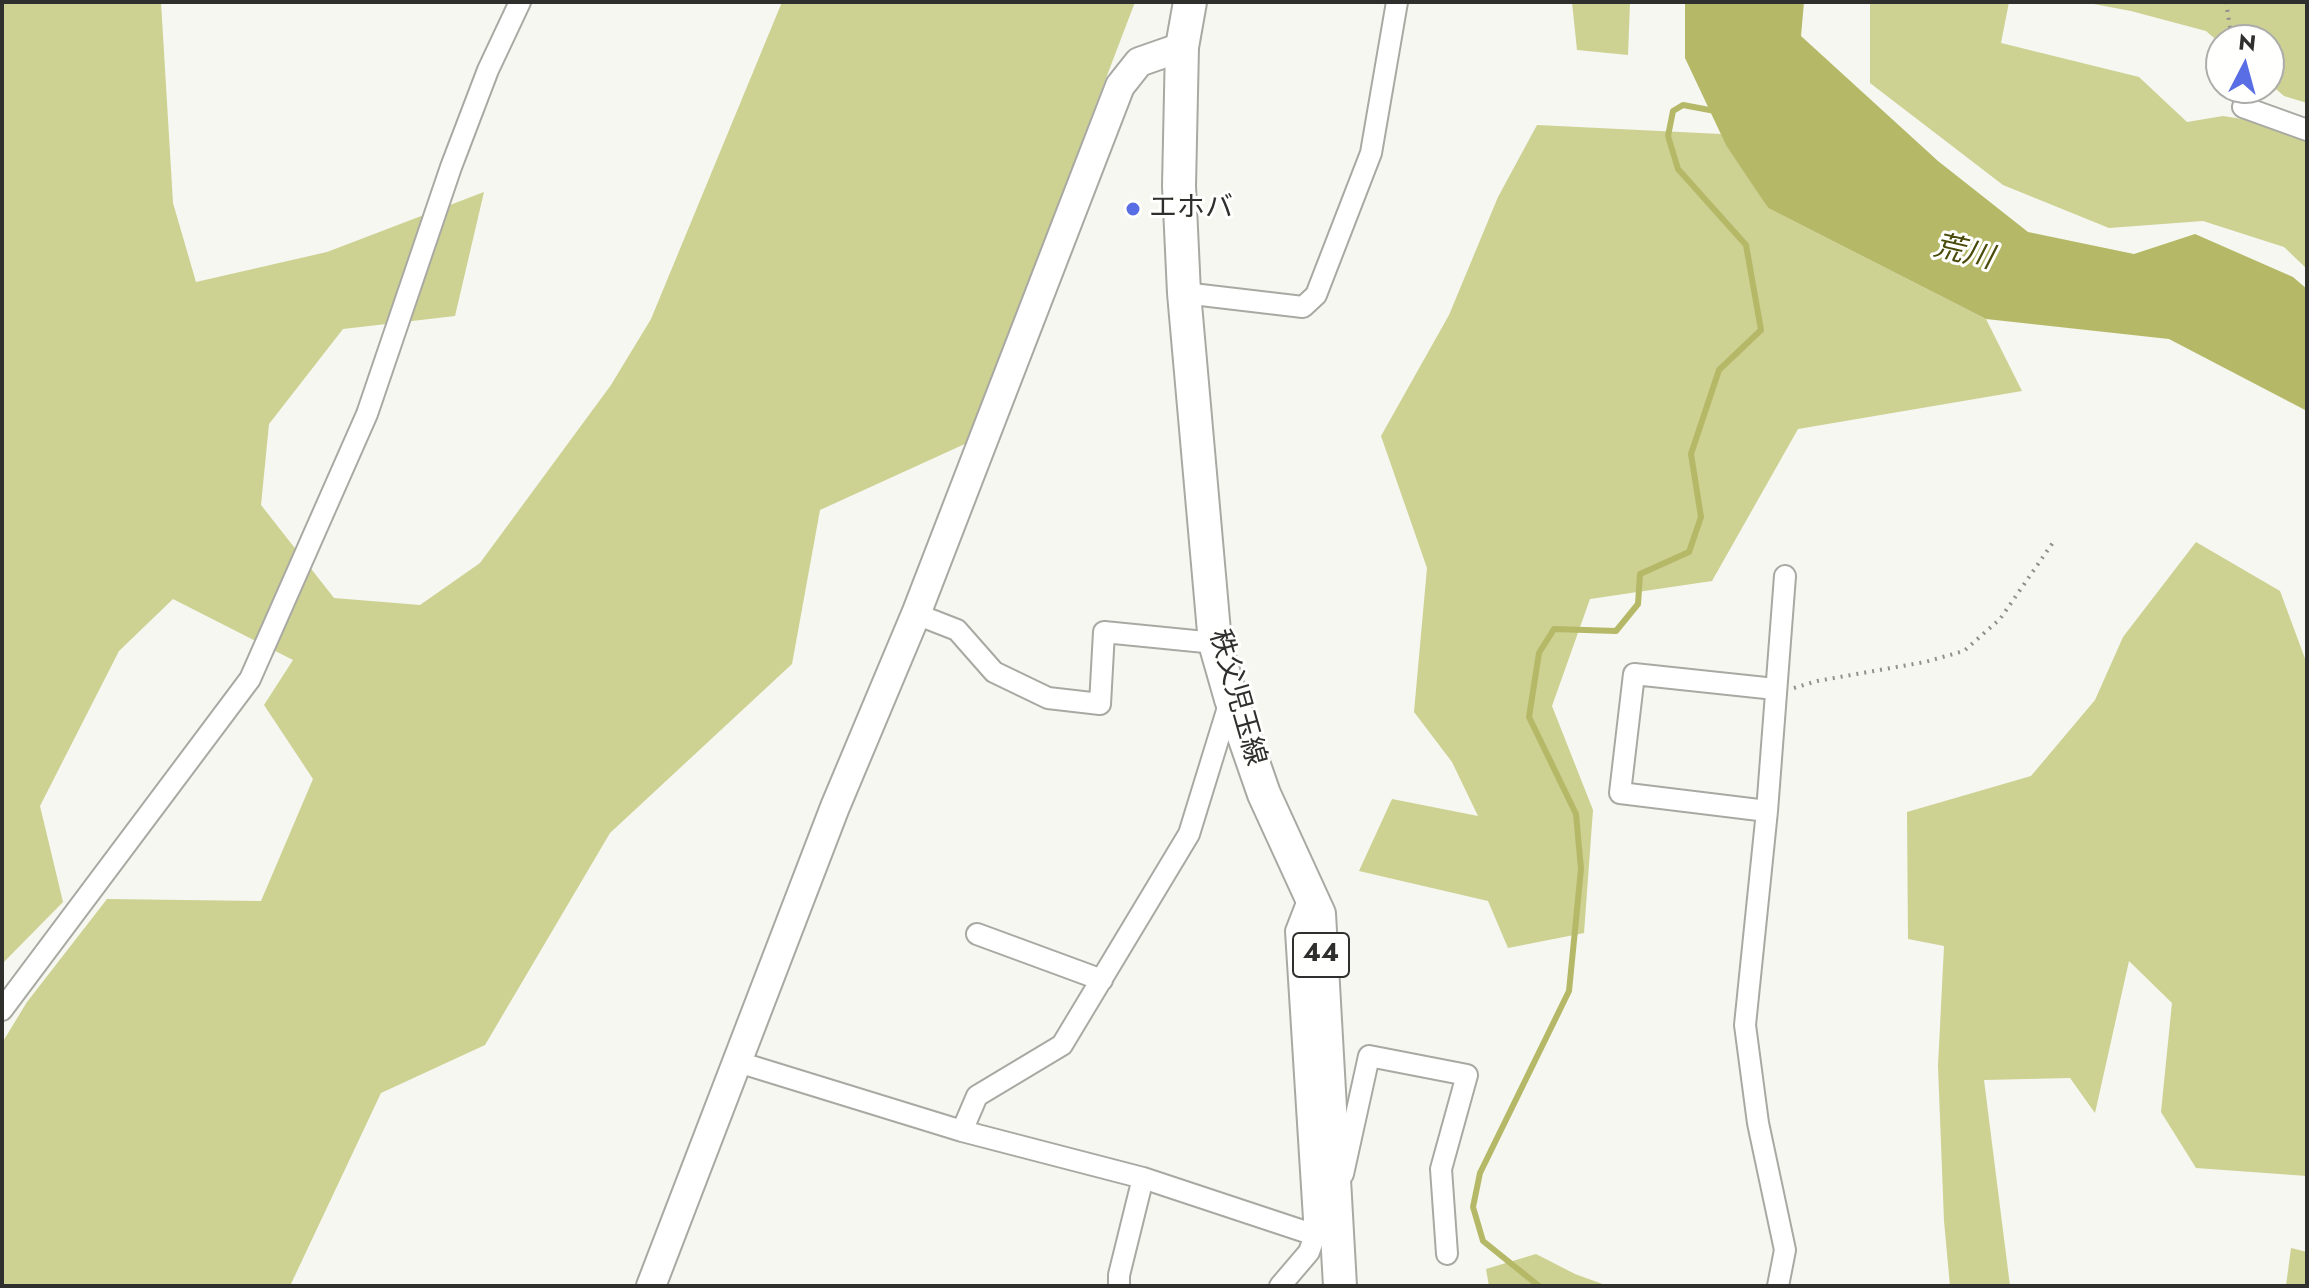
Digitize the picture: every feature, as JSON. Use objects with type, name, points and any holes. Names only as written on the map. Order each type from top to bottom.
[{"type":"main road","name":"秩父児玉線","points":[[1190,2],[1182,47],[1179,186],[1184,293],[1215,643],[1264,794],[1319,914],[1340,1286]]},
{"type":"street","points":[[2,1010],[250,679],[367,414],[451,167],[488,70],[520,2]]},
{"type":"street","points":[[1184,293],[1303,307],[1316,295],[1371,153],[1397,2]]},
{"type":"street","points":[[651,1286],[835,807],[916,614],[1120,86],[1139,62],[1182,47]]},
{"type":"street","points":[[2243,107],[2307,130]]},
{"type":"street","points":[[1778,1286],[1785,1250],[1758,1123],[1745,1025],[1767,811],[1785,576]]},
{"type":"street","points":[[916,614],[957,630],[994,672],[1048,698],[1100,704],[1104,632],[1215,643]]},
{"type":"street","points":[[1767,811],[1620,793],[1634,674],[1775,689]]},
{"type":"street","points":[[962,1131],[977,1096],[1062,1045],[1189,834],[1231,699]]},
{"type":"street","points":[[1280,1286],[1309,1252],[1315,1235],[1296,931],[1310,895]]},
{"type":"street","points":[[977,934],[1102,980]]},
{"type":"street","points":[[1336,1207],[1369,1056],[1467,1075],[1441,1169],[1447,1254]]},
{"type":"street","points":[[738,1062],[962,1131],[1143,1178],[1315,1235]]},
{"type":"street","points":[[1119,1286],[1143,1178]]},
{"type":"path","points":[[2226,2],[2229,24]]},
{"type":"path","points":[[1775,715],[1794,688],[1925,662],[1964,651],[2000,619],[2054,541]]},
{"type":"shaded area","points":[[2,2],[161,2],[173,203],[196,282],[327,252],[484,192],[455,316],[343,329],[269,424],[261,505],[334,598],[420,605],[480,563],[611,385],[651,319],[782,2],[1135,2],[967,443],[820,510],[792,664],[610,833],[485,1045],[381,1093],[290,1286],[2,1286],[2,1043],[27,1002],[107,899],[261,901],[313,779],[264,705],[293,660],[173,599],[119,651],[40,806],[63,902],[2,964]]},
{"type":"shaded area","points":[[1572,2],[1630,2],[1628,55],[1577,50]]},
{"type":"shaded area","points":[[1870,2],[2009,2],[2001,43],[2139,77],[2187,122],[2223,116],[2268,123],[2307,139],[2307,269],[2284,247],[2203,221],[2109,228],[2003,185],[1870,83]]},
{"type":"shaded area","points":[[2083,2],[2307,2],[2307,103],[2285,96],[2285,24],[2205,24],[2205,31]]},
{"type":"shaded area","points":[[1537,125],[1721,134],[1768,208],[1986,319],[2022,391],[1798,429],[1712,581],[1590,599],[1552,706],[1593,810],[1584,933],[1508,948],[1488,901],[1359,871],[1392,799],[1478,816],[1452,762],[1414,712],[1427,568],[1381,436],[1449,315],[1498,197]]},
{"type":"shaded area","points":[[2196,542],[2280,591],[2307,664],[2307,1176],[2196,1168],[2161,1112],[2172,1003],[2129,961],[2095,1113],[2070,1078],[1984,1080],[2010,1286],[1950,1286],[1944,1221],[1938,1066],[1944,946],[1908,939],[1907,812],[2031,776],[2095,700],[2123,637]]},
{"type":"shaded area","points":[[2291,1248],[2307,1252],[2307,1286],[2286,1286]]},
{"type":"shaded area","points":[[1536,1254],[1575,1274],[1608,1286],[1489,1286],[1486,1269]]},
{"type":"water","name":"荒川","points":[[1685,2],[1804,2],[1801,36],[1938,161],[2028,232],[2134,254],[2195,234],[2293,277],[2307,289],[2307,411],[2169,339],[1986,319],[1768,208],[1726,145],[1685,58]]},
{"type":"waterway","points":[[1539,1286],[1483,1241],[1473,1207],[1480,1173],[1569,991],[1581,869],[1576,814],[1529,717],[1539,653],[1554,629],[1616,631],[1638,604],[1640,574],[1689,552],[1701,517],[1691,454],[1719,370],[1761,330],[1746,245],[1678,169],[1668,136],[1673,111],[1683,105],[1715,111]]},
{"type":"place","name":"エホバ","points":[[1133,209]]}]
